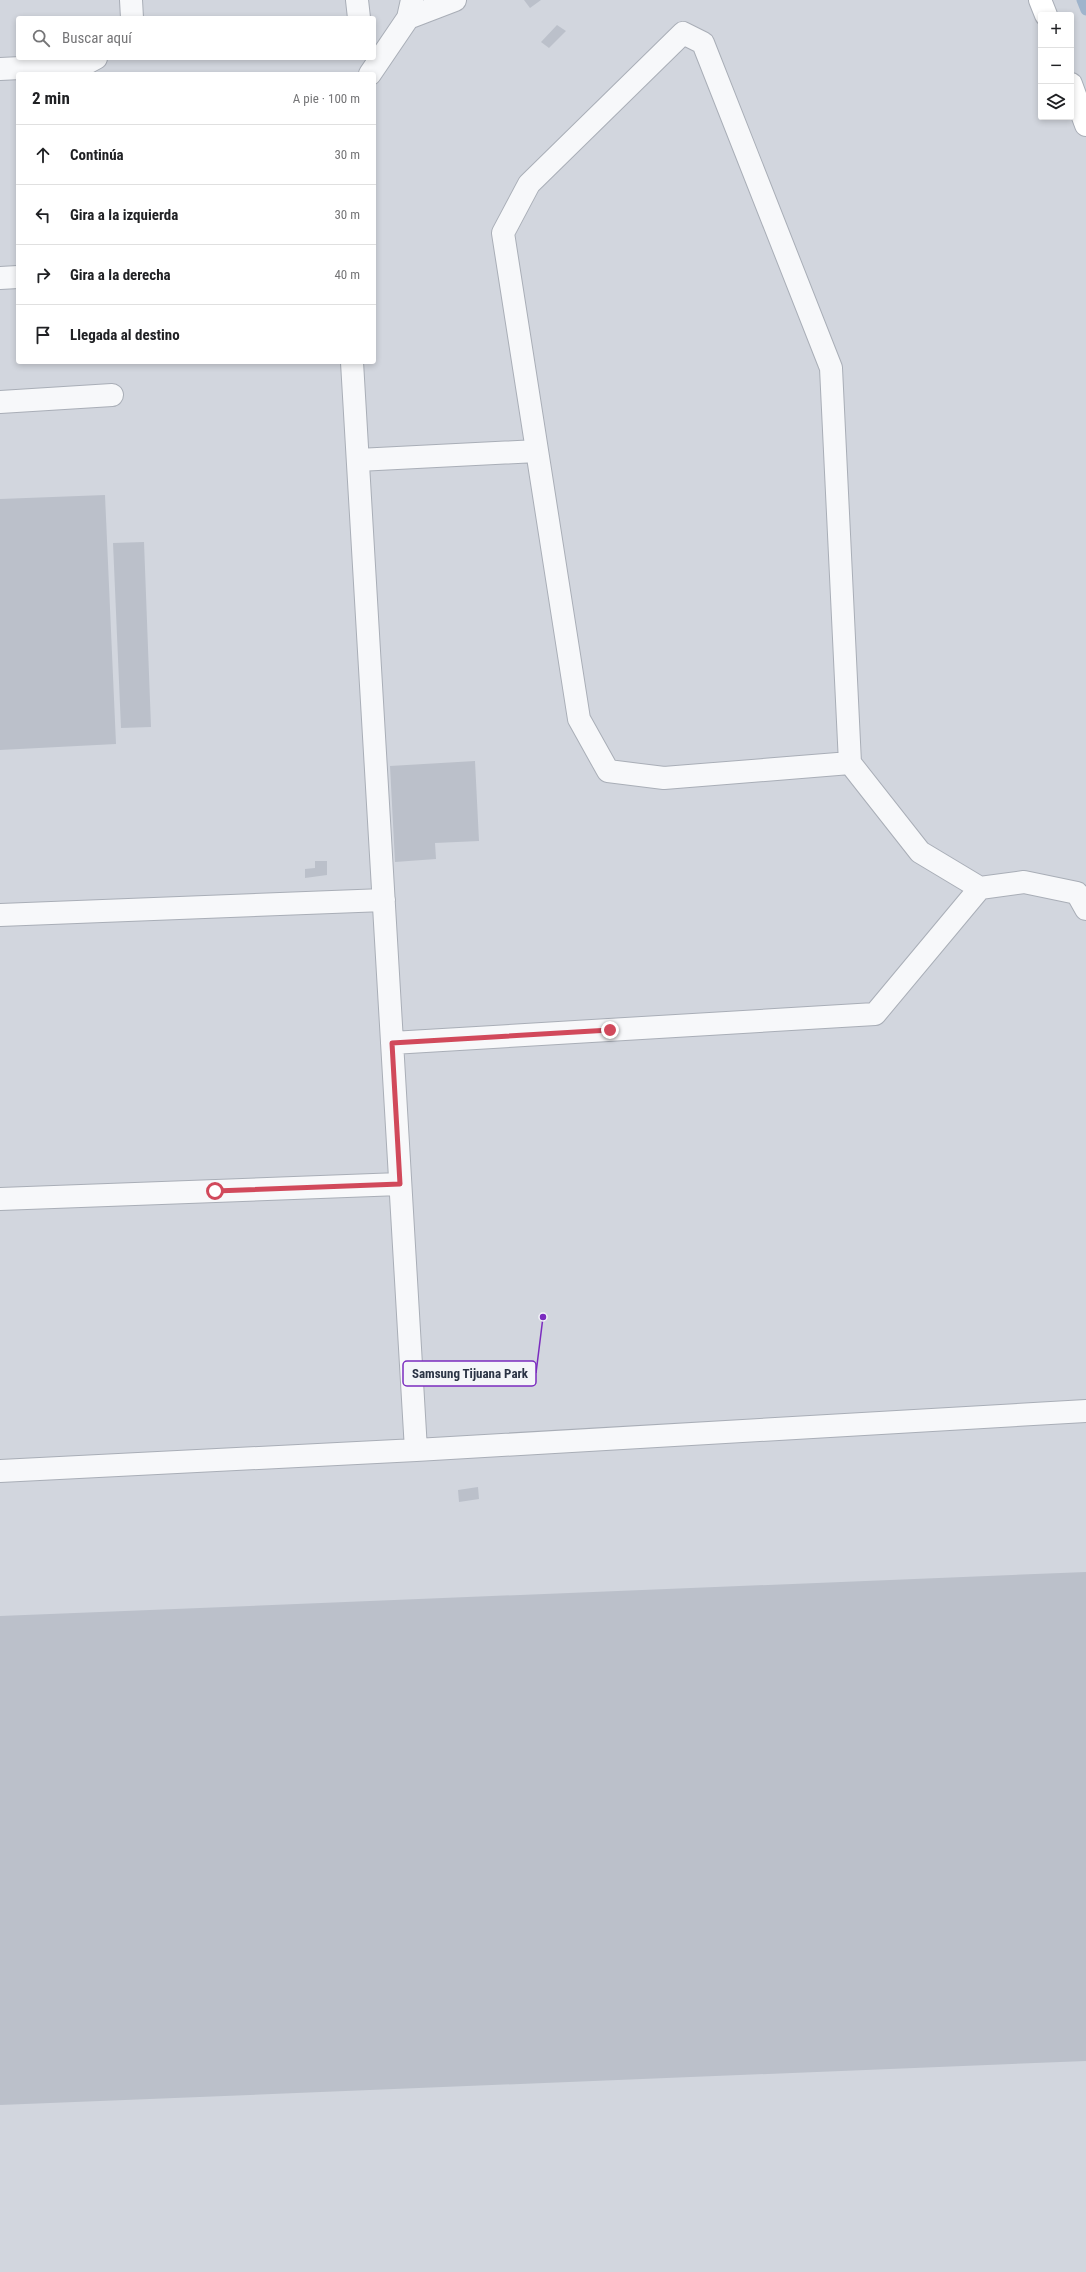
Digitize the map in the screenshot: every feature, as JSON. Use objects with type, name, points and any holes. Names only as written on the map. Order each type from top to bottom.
[{"type":"main road","points":[[1040,0],[1045,12]]},
{"type":"main road","points":[[1074,92],[1086,124]]},
{"type":"lane","points":[[131,0],[132,16]]},
{"type":"lane","points":[[356,0],[359,16]]},
{"type":"lane","points":[[371,72],[410,9],[455,0]]},
{"type":"lane","points":[[850,763],[664,778],[608,771],[579,719],[503,234],[529,184],[683,33],[703,43],[831,368],[850,763],[920,852],[980,888],[1024,882],[1077,893],[1086,909]]},
{"type":"lane","points":[[0,69],[83,65],[92,60]]},
{"type":"lane","points":[[364,60],[366,72]]},
{"type":"lane","points":[[0,278],[16,277]]},
{"type":"lane","points":[[352,364],[416,1450]]},
{"type":"lane","points":[[0,402],[112,395]]},
{"type":"lane","points":[[358,460],[537,451]]},
{"type":"lane","points":[[392,1043],[875,1014],[980,888]]},
{"type":"lane","points":[[0,915],[384,900]]},
{"type":"lane","points":[[0,1199],[400,1184]]},
{"type":"lane","points":[[0,1471],[416,1450],[1086,1411]]},
{"type":"shaded area","points":[[0,0],[1086,0],[1086,2272],[0,2272]]},
{"type":"building","points":[[524,0],[541,0],[530,8]]},
{"type":"building","points":[[557,25],[566,31],[549,48],[541,42]]},
{"type":"building","points":[[105,495],[116,744],[0,750],[0,499]]},
{"type":"building","points":[[144,542],[151,727],[121,728],[113,543]]},
{"type":"building","points":[[475,761],[479,841],[435,843],[436,859],[395,862],[390,766]]},
{"type":"building","points":[[315,861],[327,861],[327,875],[305,878],[305,869],[315,868]]},
{"type":"building","points":[[478,1487],[479,1499],[459,1502],[458,1490]]},
{"type":"building","points":[[1086,1572],[1086,2061],[0,2105],[0,1616]]},
{"type":"waterway","points":[[1082,0],[1086,10]]},
{"type":"place","name":"Samsung Tijuana Park","points":[[543,1317]]},
{"type":"route","points":[[215,1191],[400,1184],[392,1043],[610,1030]]}]
